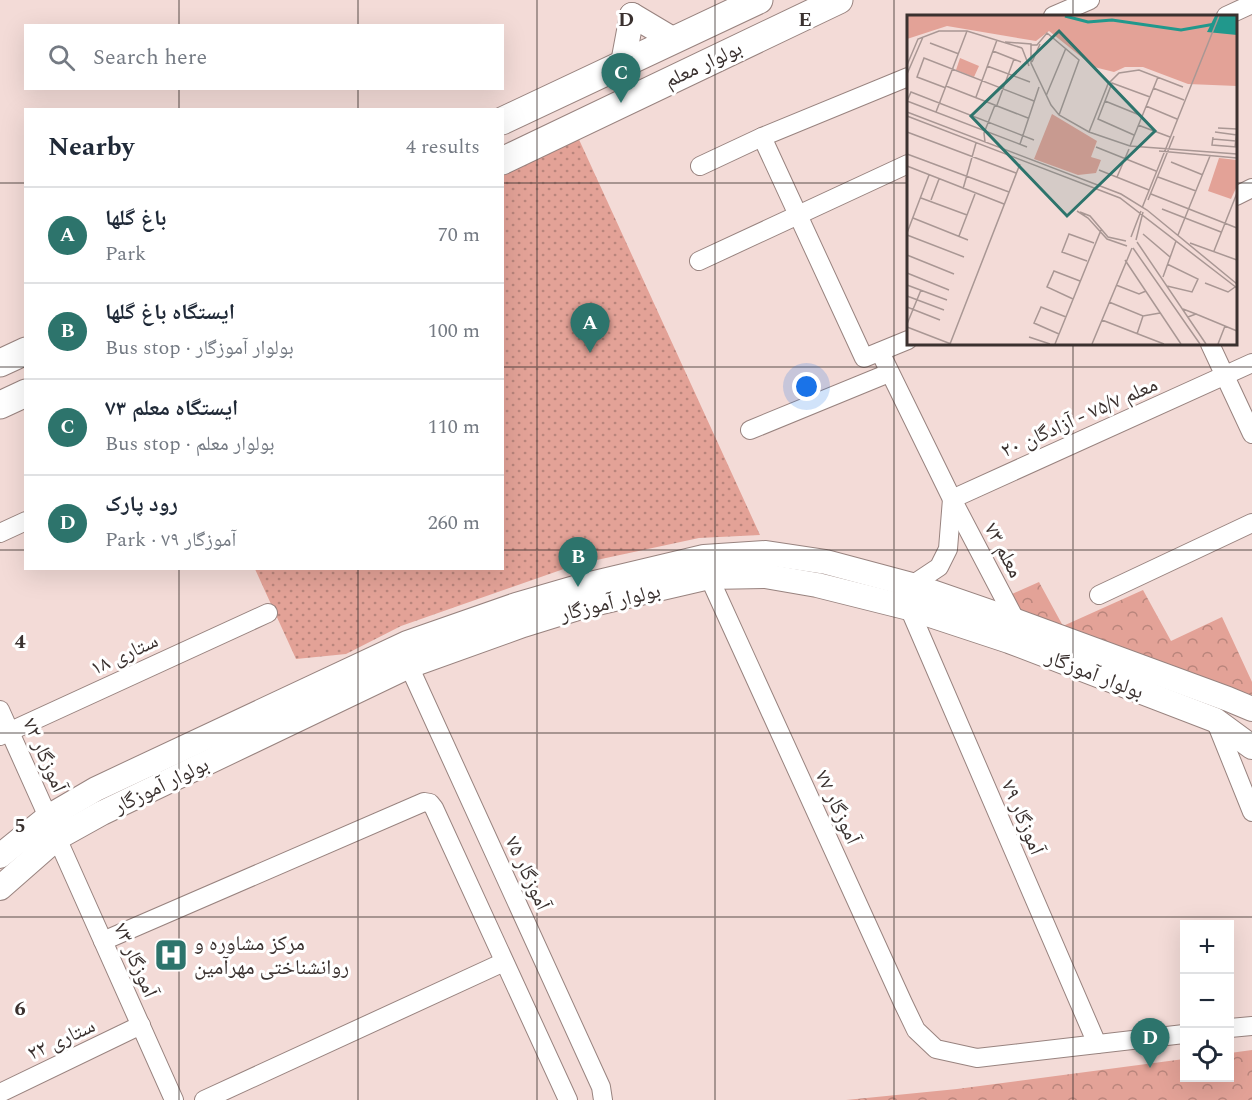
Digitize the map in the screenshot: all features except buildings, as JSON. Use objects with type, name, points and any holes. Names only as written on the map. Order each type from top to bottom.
[{"type":"main road","name":"بولوار معلم","points":[[504,120],[759,0]]},
{"type":"main road","name":"بولوار معلم","points":[[504,160],[839,0]]},
{"type":"main road","points":[[623,63],[629,8],[674,40]]},
{"type":"main road","points":[[0,363],[24,352]]},
{"type":"main road","points":[[0,405],[24,394]]},
{"type":"main road","name":"بولوار آموزگار","points":[[0,888],[53,828],[96,789],[407,643],[516,604],[704,557],[766,553],[826,562],[1009,641],[1215,720],[1252,747]]},
{"type":"main road","name":"بولوار آموزگار","points":[[0,856],[53,828],[102,813],[409,666],[523,625],[584,606],[709,577],[765,576],[910,597],[1016,621],[1252,709]]},
{"type":"street","points":[[1228,15],[1252,4]]},
{"type":"street","points":[[1056,15],[1079,6]]},
{"type":"street","points":[[699,166],[762,137],[907,77]]},
{"type":"street","points":[[762,137],[864,358],[907,341]]},
{"type":"street","points":[[699,261],[907,165]]},
{"type":"street","points":[[1237,196],[1252,188]]},
{"type":"street","points":[[1210,345],[1252,434]]},
{"type":"street","name":"معلم ۷۳","points":[[880,352],[952,500],[1016,621]]},
{"type":"street","name":"معلم ۷۵/۷ - آزادگان ۲۰","points":[[952,500],[1252,363]]},
{"type":"street","points":[[750,430],[889,373]]},
{"type":"street","points":[[910,597],[939,567],[948,549],[952,500]]},
{"type":"street","points":[[0,533],[24,522]]},
{"type":"street","points":[[1099,595],[1252,523]]},
{"type":"street","name":"۷۷ آموزگار","points":[[709,577],[916,1030],[936,1049],[977,1058],[1097,1044]]},
{"type":"street","name":"۷۹ آموزگار","points":[[910,597],[1097,1044]]},
{"type":"street","name":"ستاری ۱۸","points":[[5,733],[268,613]]},
{"type":"street","name":"آموزگار ۷۵","points":[[409,666],[601,1087],[603,1100]]},
{"type":"street","name":"۷۲ آموزگار","points":[[0,710],[5,733],[53,828]]},
{"type":"street","points":[[1215,720],[1252,812]]},
{"type":"street","points":[[103,941],[424,802],[430,803],[568,1100]]},
{"type":"street","name":"۷۳ آموزگار","points":[[53,828],[174,1100]]},
{"type":"street","points":[[204,1100],[504,962]]},
{"type":"street","name":"ستاری ۲۲","points":[[0,1093],[141,1026]]},
{"type":"street","points":[[1234,1028],[1252,1026]]},
{"type":"street","points":[[1097,1044],[1180,1035]]},
{"type":"green space","points":[[576,133],[760,535],[699,538],[578,564],[401,626],[346,654],[296,659],[255,570],[504,570],[504,170]]},
{"type":"green space","points":[[1039,582],[1063,626],[1143,590],[1171,641],[1222,617],[1252,682],[1252,705],[1023,618],[1012,594]]},
{"type":"green space","points":[[1252,1050],[1252,1100],[846,1100],[957,1089],[1180,1060],[1180,1082],[1234,1082],[1234,1052]]},
{"type":"place","name":"ایستگاه معلم ۷۳","points":[[621,103]]},
{"type":"place","name":"باغ گلها","points":[[590,353]]},
{"type":"place","name":"ایستگاه باغ گلها","points":[[578,587]]},
{"type":"place","name":"مرکز مشاوره و روانشناختی مهرآمین","points":[[171,955]]},
{"type":"place","name":"رود پارک","points":[[1150,1068]]}]
